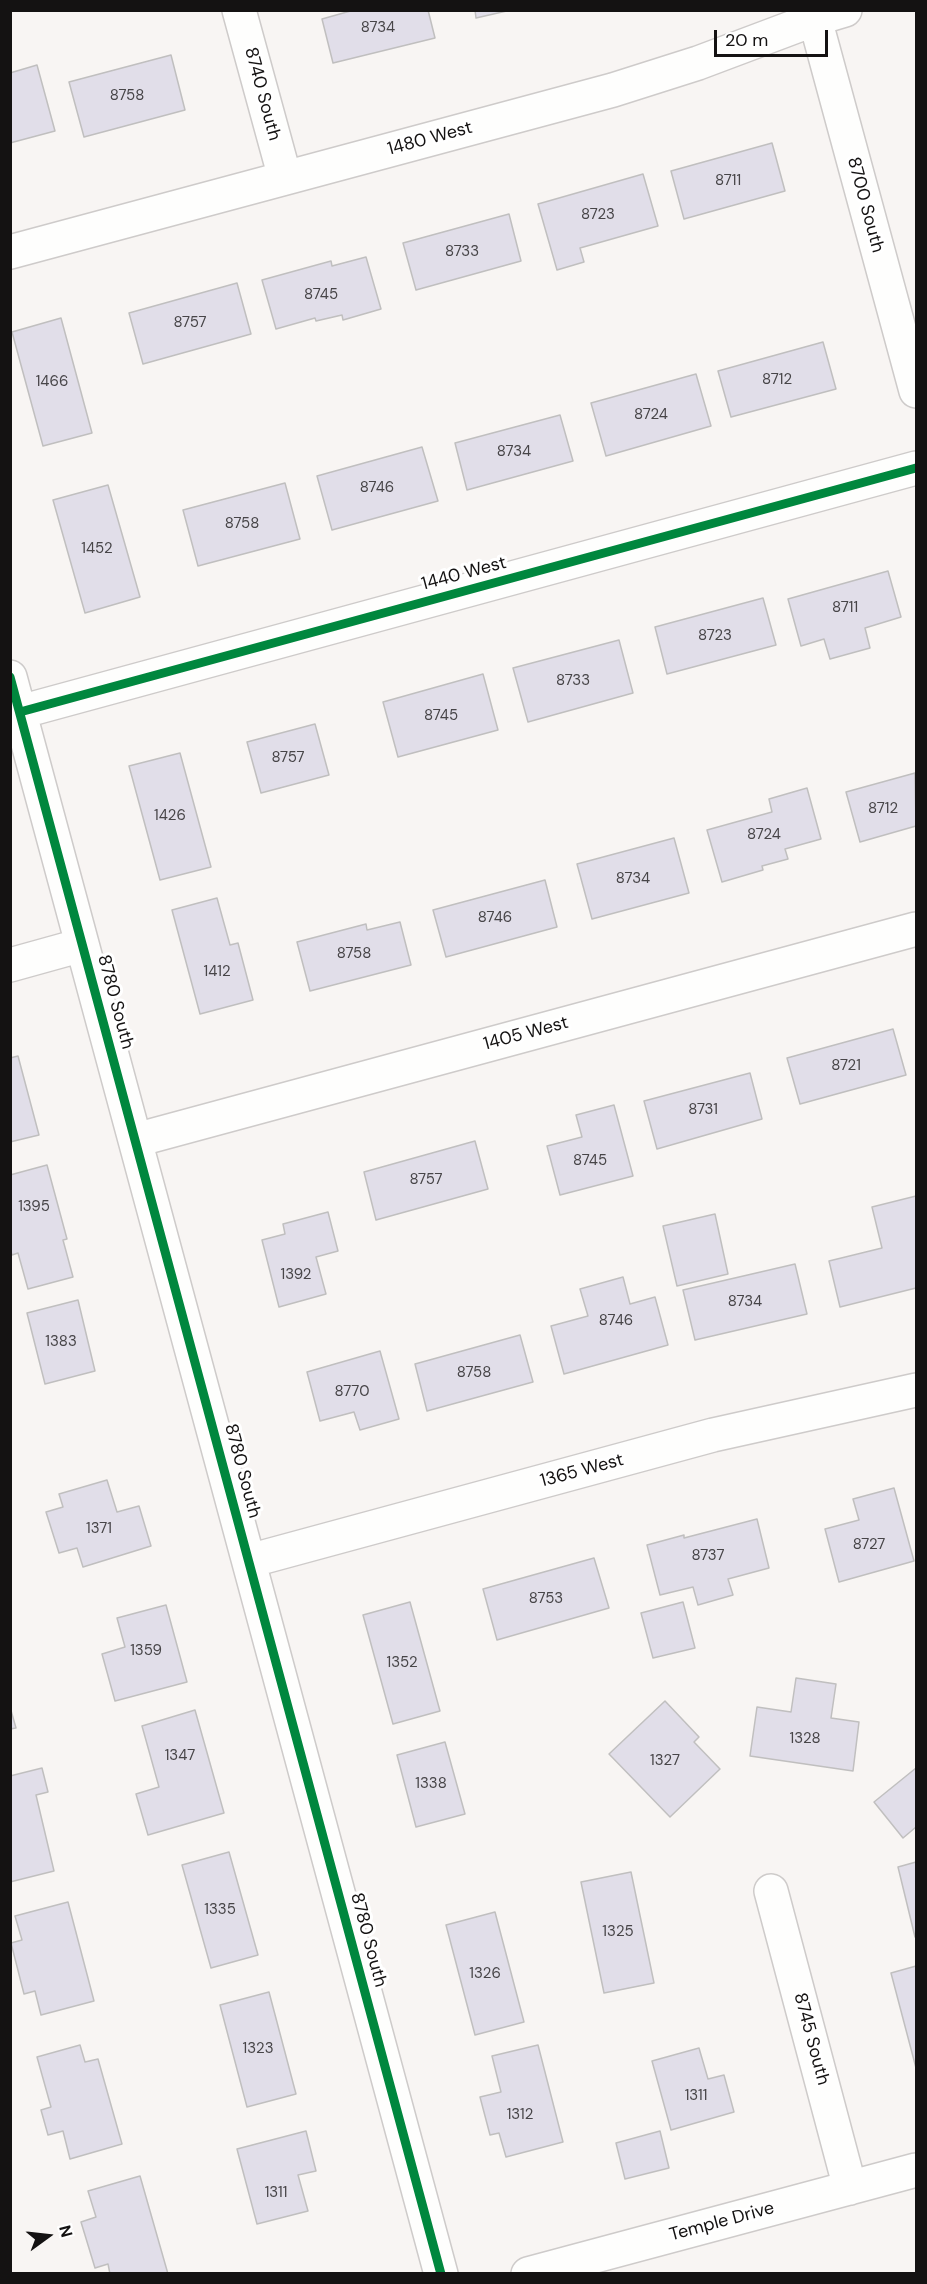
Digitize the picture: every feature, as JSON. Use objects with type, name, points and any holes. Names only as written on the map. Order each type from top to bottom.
[{"type":"street","name":"8740 South","points":[[239,10],[285,178]]},
{"type":"street","name":"1480 West","points":[[10,252],[614,90],[698,63],[830,15]]},
{"type":"street","name":"8700 South","points":[[830,15],[916,391]]},
{"type":"street","name":"1440 West","points":[[20,712],[916,468]]},
{"type":"street","name":"8780 South","points":[[10,677],[441,2274]]},
{"type":"street","name":"1405 West","points":[[136,1140],[916,929]]},
{"type":"street","points":[[10,964],[82,945]]},
{"type":"street","name":"1365 West","points":[[249,1561],[713,1435],[916,1390]]},
{"type":"street","name":"8745 South","points":[[771,1891],[850,2188]]},
{"type":"street","name":"Temple Drive","points":[[528,2274],[916,2170]]},
{"type":"building","points":[[354,10],[428,10],[435,38],[333,63],[322,19]]},
{"type":"building","points":[[475,10],[511,10],[476,18]]},
{"type":"building","points":[[171,55],[185,110],[84,137],[69,82]]},
{"type":"building","points":[[37,65],[55,131],[10,143],[10,73]]},
{"type":"building","points":[[772,143],[785,191],[684,219],[671,171]]},
{"type":"building","points":[[643,174],[658,226],[580,248],[584,262],[557,270],[538,204]]},
{"type":"building","points":[[509,214],[521,261],[416,290],[403,243]]},
{"type":"building","points":[[366,257],[381,309],[343,320],[342,315],[316,321],[315,318],[276,329],[262,280],[331,261],[332,266]]},
{"type":"building","points":[[237,283],[251,334],[143,364],[129,313]]},
{"type":"building","points":[[61,318],[92,433],[43,446],[12,332]]},
{"type":"building","points":[[823,342],[836,389],[731,417],[718,371]]},
{"type":"building","points":[[696,374],[711,426],[606,456],[591,403]]},
{"type":"building","points":[[560,415],[573,461],[467,490],[455,443]]},
{"type":"building","points":[[422,447],[438,501],[332,530],[317,476]]},
{"type":"building","points":[[285,483],[300,539],[198,566],[183,510]]},
{"type":"building","points":[[108,485],[140,597],[85,613],[53,500]]},
{"type":"building","points":[[888,571],[901,617],[865,628],[870,648],[830,659],[824,639],[801,646],[788,599]]},
{"type":"building","points":[[763,598],[776,645],[667,674],[655,627]]},
{"type":"building","points":[[619,640],[633,693],[528,722],[513,668]]},
{"type":"building","points":[[483,674],[498,730],[398,757],[383,702]]},
{"type":"building","points":[[315,724],[329,775],[261,793],[247,742]]},
{"type":"building","points":[[180,753],[211,867],[160,880],[129,766]]},
{"type":"building","points":[[915,773],[916,826],[860,842],[846,792]]},
{"type":"building","points":[[807,788],[821,839],[785,849],[788,859],[762,866],[763,870],[722,882],[707,830],[772,812],[769,799]]},
{"type":"building","points":[[674,838],[689,893],[592,919],[577,864]]},
{"type":"building","points":[[545,880],[557,927],[446,957],[433,910]]},
{"type":"building","points":[[217,898],[230,945],[238,943],[253,1000],[200,1014],[172,910]]},
{"type":"building","points":[[400,922],[411,965],[310,991],[297,942],[366,924],[367,930]]},
{"type":"building","points":[[893,1029],[906,1075],[800,1104],[787,1058]]},
{"type":"building","points":[[18,1056],[39,1135],[10,1142],[10,1058]]},
{"type":"building","points":[[750,1073],[762,1119],[657,1149],[644,1101]]},
{"type":"building","points":[[614,1105],[633,1176],[560,1195],[547,1146],[582,1137],[576,1115]]},
{"type":"building","points":[[475,1141],[488,1189],[376,1220],[364,1172]]},
{"type":"building","points":[[47,1165],[67,1239],[63,1240],[73,1277],[28,1289],[18,1253],[12,1255],[10,1248],[10,1175]]},
{"type":"building","points":[[916,1196],[916,1288],[840,1307],[829,1261],[882,1248],[872,1207]]},
{"type":"building","points":[[328,1212],[338,1251],[316,1257],[326,1294],[279,1307],[262,1240],[285,1234],[283,1224]]},
{"type":"building","points":[[715,1214],[728,1274],[677,1286],[663,1226]]},
{"type":"building","points":[[795,1264],[807,1314],[695,1340],[683,1290]]},
{"type":"building","points":[[623,1277],[630,1304],[655,1297],[668,1345],[564,1374],[551,1326],[588,1316],[580,1289]]},
{"type":"building","points":[[78,1300],[95,1371],[45,1384],[27,1313]]},
{"type":"building","points":[[520,1335],[533,1382],[427,1411],[415,1364]]},
{"type":"building","points":[[380,1351],[399,1419],[360,1430],[354,1412],[320,1421],[307,1372]]},
{"type":"building","points":[[107,1480],[117,1512],[139,1506],[151,1546],[83,1567],[77,1548],[59,1553],[46,1512],[63,1507],[59,1494]]},
{"type":"building","points":[[894,1488],[914,1561],[839,1582],[825,1529],[859,1520],[853,1499]]},
{"type":"building","points":[[757,1519],[769,1568],[728,1579],[733,1595],[698,1605],[693,1587],[660,1595],[647,1545]]},
{"type":"building","points":[[594,1558],[609,1608],[497,1640],[483,1589]]},
{"type":"building","points":[[410,1602],[440,1711],[393,1724],[363,1615]]},
{"type":"building","points":[[683,1602],[695,1648],[653,1658],[641,1613]]},
{"type":"building","points":[[166,1605],[187,1682],[115,1701],[102,1654],[125,1647],[117,1618]]},
{"type":"building","points":[[796,1678],[836,1684],[831,1718],[859,1722],[853,1771],[750,1756],[757,1707],[791,1712]]},
{"type":"building","points":[[665,1701],[699,1737],[694,1742],[720,1769],[670,1817],[609,1754]]},
{"type":"building","points":[[10,1707],[16,1728],[10,1729]]},
{"type":"building","points":[[195,1710],[224,1813],[148,1835],[136,1794],[159,1787],[142,1726]]},
{"type":"building","points":[[445,1742],[465,1814],[416,1827],[397,1755]]},
{"type":"building","points":[[42,1768],[48,1792],[36,1795],[54,1871],[10,1882],[10,1776]]},
{"type":"building","points":[[916,1768],[916,1827],[903,1838],[874,1802]]},
{"type":"building","points":[[229,1852],[258,1955],[211,1968],[182,1865]]},
{"type":"building","points":[[916,1862],[916,1936],[915,1937],[898,1867]]},
{"type":"building","points":[[631,1872],[654,1983],[604,1993],[581,1882]]},
{"type":"building","points":[[68,1902],[94,2001],[41,2015],[35,1991],[24,1994],[11,1943],[22,1940],[15,1916]]},
{"type":"building","points":[[495,1912],[524,2022],[475,2035],[446,1925]]},
{"type":"building","points":[[916,1966],[916,2068],[891,1973]]},
{"type":"building","points":[[269,1992],[296,2094],[247,2107],[220,2005]]},
{"type":"building","points":[[80,2045],[85,2062],[98,2059],[122,2144],[70,2159],[63,2131],[48,2135],[41,2110],[51,2107],[37,2057]]},
{"type":"building","points":[[538,2045],[563,2142],[506,2157],[499,2133],[490,2135],[480,2097],[501,2092],[492,2056]]},
{"type":"building","points":[[699,2048],[708,2079],[724,2075],[734,2112],[671,2130],[652,2061]]},
{"type":"building","points":[[306,2131],[316,2171],[298,2175],[308,2211],[257,2224],[237,2149]]},
{"type":"building","points":[[660,2131],[669,2168],[625,2179],[616,2143]]},
{"type":"building","points":[[140,2176],[168,2274],[110,2274],[108,2264],[95,2268],[81,2222],[96,2217],[88,2191]]},
{"type":"cycle path","points":[[20,712],[916,468]]},
{"type":"cycle path","points":[[10,677],[441,2274]]}]
